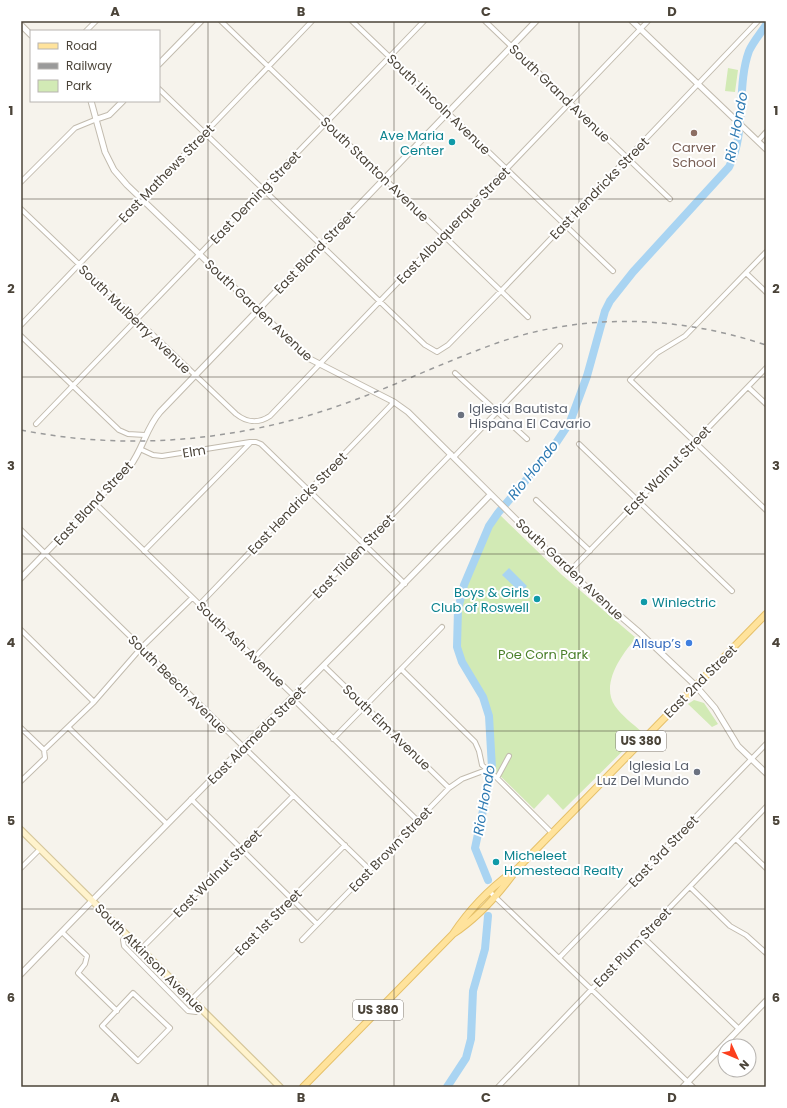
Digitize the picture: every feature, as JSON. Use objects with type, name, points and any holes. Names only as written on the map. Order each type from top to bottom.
[{"type":"main road","name":"East 2nd Street","points":[[453,934],[470,922],[495,897],[517,869],[766,614]]},
{"type":"main road","name":"South Atkinson Avenue","points":[[21,830],[280,1087]]},
{"type":"main road","name":"East 2nd Street","points":[[303,1087],[453,934],[465,917],[489,891],[517,869]]},
{"type":"street","points":[[87,30],[96,21]]},
{"type":"street","points":[[160,63],[200,21]]},
{"type":"street","name":"South Stanton Avenue","points":[[221,21],[528,317]]},
{"type":"street","name":"East Mathews Street","points":[[21,325],[312,21]]},
{"type":"street","name":"South Lincoln Avenue","points":[[352,21],[612,271]]},
{"type":"street","name":"East Deming Street","points":[[36,424],[424,21]]},
{"type":"street","name":"South Grand Avenue","points":[[485,21],[670,199]]},
{"type":"street","name":"East Bland Street","points":[[21,578],[130,466],[154,419],[536,21]]},
{"type":"street","points":[[632,21],[766,149]]},
{"type":"street","name":"East Albuquerque Street","points":[[254,422],[263,420],[270,416],[318,364],[444,235],[648,21]]},
{"type":"street","name":"East Hendricks Street","points":[[380,300],[425,344],[437,352],[448,345],[758,21]]},
{"type":"street","points":[[21,25],[30,34]]},
{"type":"street","points":[[160,89],[380,300]]},
{"type":"street","name":"South Garden Avenue","points":[[91,102],[97,119],[102,144],[110,162],[121,178],[304,354],[318,364],[394,402],[408,412],[569,572],[631,625],[695,685],[715,708],[733,738],[751,759],[766,773]]},
{"type":"street","points":[[21,182],[75,128],[109,115],[122,102]]},
{"type":"street","points":[[758,141],[766,132]]},
{"type":"street","name":"South Mulberry Avenue","points":[[21,209],[194,376],[239,417],[246,421],[254,422]]},
{"type":"street","points":[[766,252],[685,336],[657,353],[630,380],[766,510]]},
{"type":"street","points":[[746,272],[766,292]]},
{"type":"street","points":[[21,336],[122,432],[128,434],[145,435]]},
{"type":"street","name":"East Tilden Street","points":[[255,658],[364,544],[497,412],[560,346]]},
{"type":"street","name":"East Walnut Street","points":[[569,572],[766,368]]},
{"type":"street","points":[[455,373],[526,439]]},
{"type":"street","points":[[748,387],[766,404]]},
{"type":"street","name":"East Hendricks Street","points":[[200,604],[394,402]]},
{"type":"street","points":[[144,551],[250,442],[256,442],[261,444],[404,584]]},
{"type":"street","name":"Elm","points":[[140,449],[153,455],[162,456],[250,442]]},
{"type":"street","points":[[579,444],[732,591]]},
{"type":"street","name":"East Alameda Street","points":[[21,974],[191,799],[294,698],[490,495]]},
{"type":"street","points":[[536,500],[590,550]]},
{"type":"street","name":"South Ash Avenue","points":[[95,503],[293,695],[294,698],[333,739],[418,821]]},
{"type":"street","name":"South Beech Avenue","points":[[21,530],[243,748],[370,870]]},
{"type":"street","points":[[21,781],[44,758],[44,750],[94,702],[141,648],[192,598]]},
{"type":"street","points":[[333,739],[442,627]]},
{"type":"street","points":[[21,630],[94,702]]},
{"type":"street","name":"South Elm Avenue","points":[[324,666],[449,788]]},
{"type":"street","points":[[401,670],[475,742],[479,751],[482,765],[552,833]]},
{"type":"street","points":[[68,727],[167,824]]},
{"type":"street","points":[[21,728],[44,750]]},
{"type":"street","name":"East 3rd Street","points":[[559,958],[766,744]]},
{"type":"street","points":[[496,777],[509,756]]},
{"type":"street","name":"East Brown Street","points":[[302,940],[449,788],[462,779],[487,770]]},
{"type":"street","name":"East Walnut Street","points":[[141,949],[293,796]]},
{"type":"street","points":[[191,799],[317,924]]},
{"type":"street","name":"East Plum Street","points":[[498,1087],[766,807]]},
{"type":"street","points":[[736,839],[766,868]]},
{"type":"street","name":"East 1st Street","points":[[192,999],[345,846]]},
{"type":"street","points":[[21,868],[40,849]]},
{"type":"street","points":[[690,887],[726,922],[749,937],[766,953]]},
{"type":"street","points":[[489,891],[693,1087]]},
{"type":"street","points":[[62,932],[87,956],[85,964],[78,973],[117,1011]]},
{"type":"street","points":[[127,935],[123,940],[124,946],[183,1006],[188,1011],[196,1012],[200,1008]]},
{"type":"street","points":[[642,936],[738,1029]]},
{"type":"street","points":[[133,993],[170,1028],[138,1061],[102,1026],[117,1011],[133,993]]},
{"type":"street","points":[[683,1087],[766,1001]]},
{"type":"green space","points":[[728,68],[738,70],[735,92],[725,91]]},
{"type":"green space","name":"Poe Corn Park","points":[[498,513],[562,575],[636,638],[619,661],[611,679],[610,688],[611,697],[615,706],[642,732],[563,810],[548,794],[534,809],[492,768],[489,716],[483,697],[459,655],[456,636],[458,609],[464,585],[489,526]]},
{"type":"green space","points":[[694,700],[704,703],[718,724],[712,727],[688,704]]},
{"type":"water","points":[[509,568],[527,586],[521,593],[502,575]]},
{"type":"waterway","name":"Rio Hondo","points":[[488,880],[475,848],[492,768],[489,716],[483,697],[462,662],[457,647],[458,609],[464,585],[489,526],[498,513],[550,452],[570,422],[587,376],[605,311],[610,301],[633,272],[729,167],[738,139],[745,65],[749,51],[766,25]]},
{"type":"waterway","name":"Rio Hondo","points":[[447,1087],[466,1058],[471,1039],[473,991],[485,949],[488,916]]},
{"type":"railway","points":[[21,430],[93,440],[129,441],[201,437],[236,432],[307,416],[355,400],[497,343],[530,333],[564,326],[598,322],[666,323],[733,335],[766,345]]},
{"type":"place","name":"Carver School","points":[[694,133]]},
{"type":"place","name":"Ave Maria Center","points":[[452,142]]},
{"type":"place","name":"Iglesia Bautista Hispana El Cavario","points":[[461,415]]},
{"type":"place","name":"Boys & Girls Club of Roswell","points":[[537,599]]},
{"type":"place","name":"Winlectric","points":[[644,602]]},
{"type":"place","name":"Allsup’s","points":[[689,643]]},
{"type":"place","name":"Iglesia La Luz Del Mundo","points":[[697,772]]},
{"type":"place","name":"Micheleet Homestead Realty","points":[[496,862]]}]
